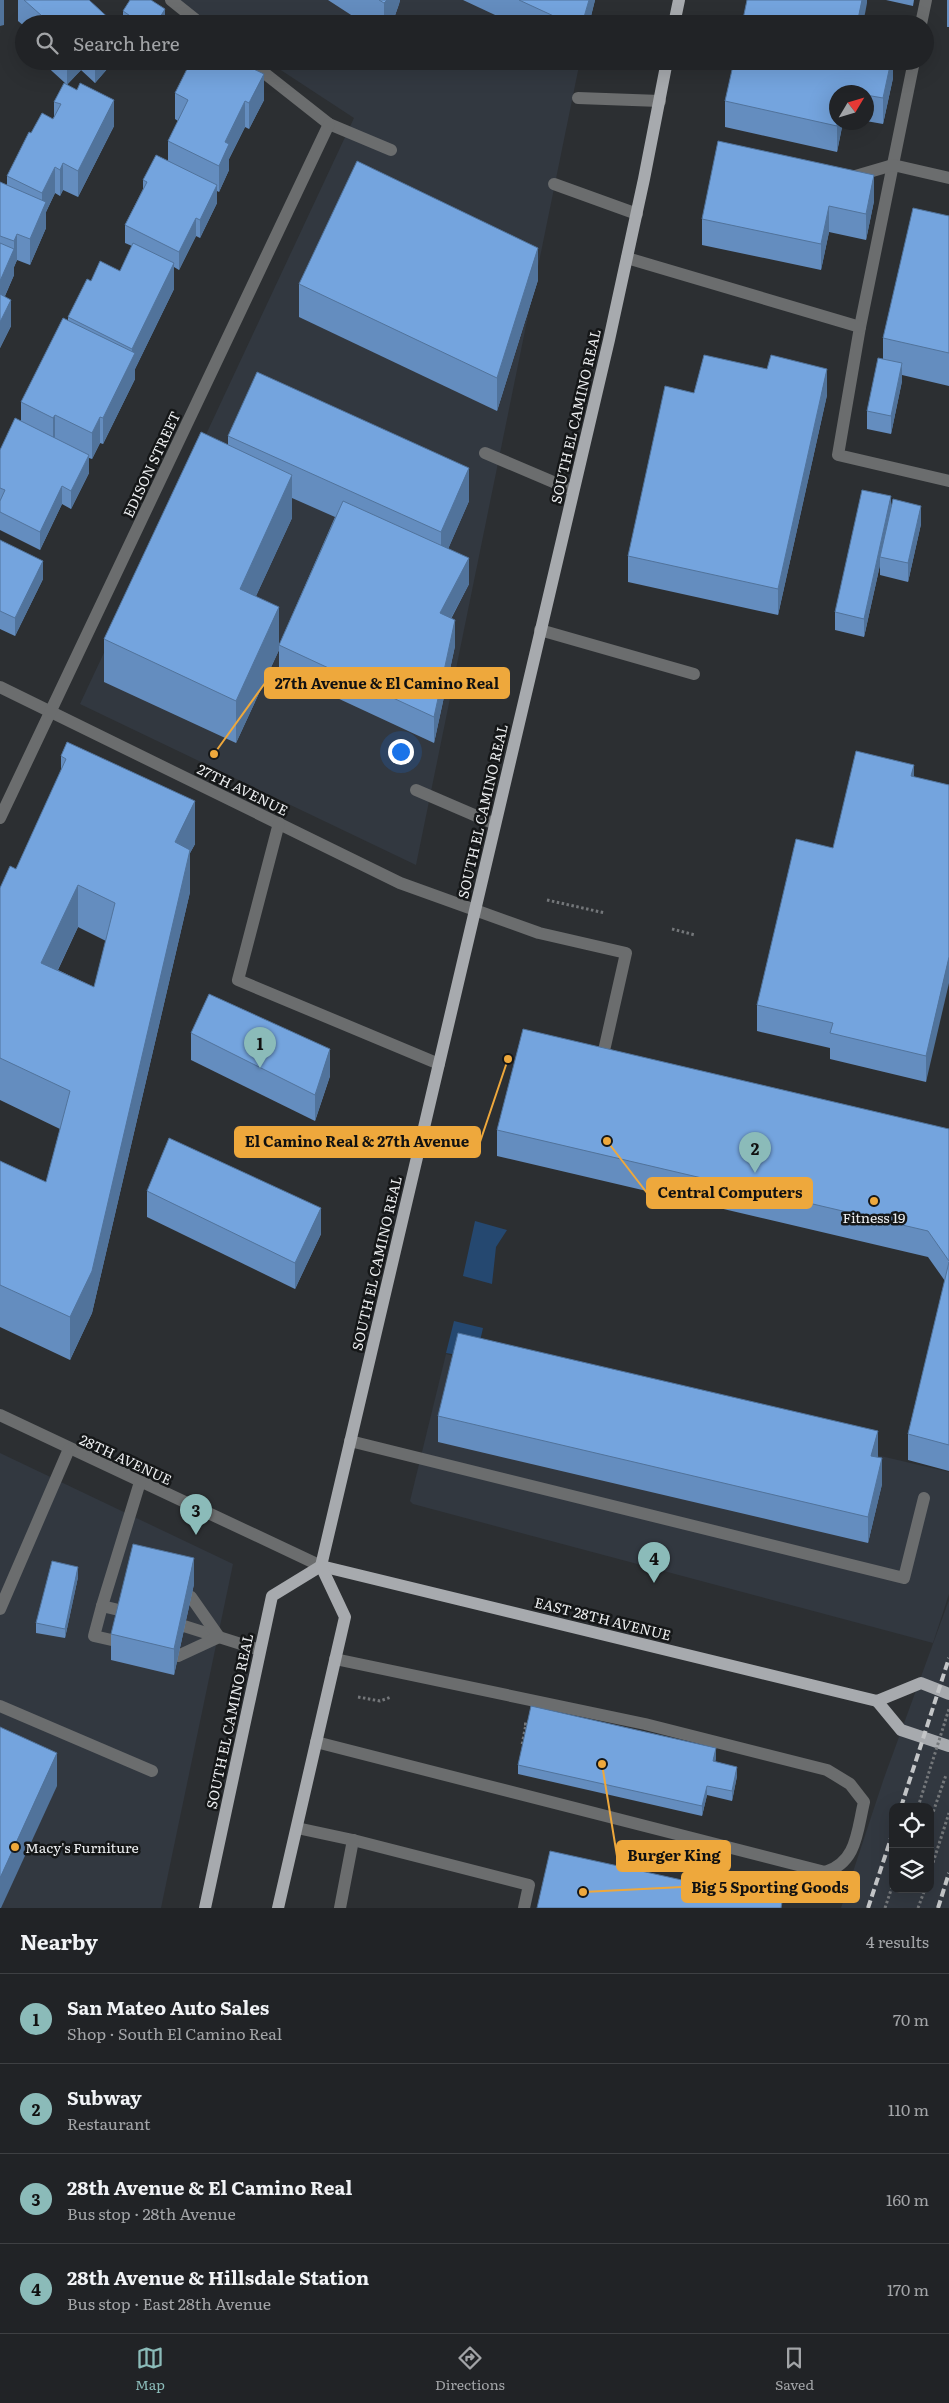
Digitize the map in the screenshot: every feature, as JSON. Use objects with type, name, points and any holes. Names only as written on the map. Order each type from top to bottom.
[{"type":"main road","points":[[676,15],[679,0]]},
{"type":"main road","name":"SOUTH EL CAMINO REAL","points":[[205,1908],[272,1596],[320,1566],[627,258],[666,70]]},
{"type":"main road","points":[[278,1908],[345,1617],[320,1566]]},
{"type":"main road","name":"EAST 28TH AVENUE","points":[[320,1566],[877,1701]]},
{"type":"main road","points":[[949,1694],[921,1683],[877,1701],[901,1730],[949,1746]]},
{"type":"street","points":[[171,0],[190,15]]},
{"type":"street","points":[[923,15],[926,0]]},
{"type":"street","points":[[260,70],[329,124],[391,150]]},
{"type":"street","points":[[912,70],[860,327],[838,455],[949,481]]},
{"type":"street","points":[[578,98],[660,101]]},
{"type":"street","name":"EDISON STREET","points":[[0,818],[329,124]]},
{"type":"street","points":[[840,176],[850,178],[893,165],[949,178]]},
{"type":"street","points":[[554,184],[637,214]]},
{"type":"street","points":[[627,258],[860,327]]},
{"type":"street","points":[[485,453],[572,490]]},
{"type":"street","points":[[540,630],[694,674]]},
{"type":"street","name":"27TH AVENUE","points":[[0,687],[400,883],[539,933],[626,953],[601,1064]]},
{"type":"street","points":[[416,790],[495,824]]},
{"type":"street","points":[[279,823],[238,980],[438,1064]]},
{"type":"street","name":"28TH AVENUE","points":[[0,1416],[320,1566]]},
{"type":"street","points":[[350,1441],[904,1578],[924,1498]]},
{"type":"street","points":[[0,1609],[69,1449]]},
{"type":"street","points":[[116,1641],[94,1636],[102,1606],[116,1578],[140,1482]]},
{"type":"street","points":[[191,1597],[219,1637]]},
{"type":"street","points":[[102,1606],[123,1611]]},
{"type":"street","points":[[184,1626],[260,1650]]},
{"type":"street","points":[[178,1656],[219,1637]]},
{"type":"street","points":[[316,1742],[825,1872],[838,1868],[852,1852],[864,1802],[850,1784],[827,1770],[645,1724],[335,1659]]},
{"type":"street","points":[[0,1706],[152,1771]]},
{"type":"street","points":[[297,1828],[353,1840],[529,1885],[524,1908]]},
{"type":"street","points":[[340,1908],[353,1840]]},
{"type":"path","points":[[547,900],[605,913]]},
{"type":"path","points":[[672,929],[695,935]]},
{"type":"path","points":[[358,1697],[380,1701],[395,1695]]},
{"type":"path","points":[[919,1803],[949,1709]]},
{"type":"path","points":[[517,1722],[526,1724],[522,1744],[525,1745]]},
{"type":"path","points":[[934,1810],[946,1775]]},
{"type":"path","points":[[934,1860],[949,1813]]},
{"type":"path","points":[[885,1908],[890,1893]]},
{"type":"path","points":[[918,1908],[923,1893]]},
{"type":"shaded area","points":[[173,0],[593,0],[590,15],[196,15]]},
{"type":"shaded area","points":[[281,70],[578,70],[416,865],[80,704],[354,118]]},
{"type":"shaded area","points":[[475,1221],[507,1230],[496,1247],[492,1284],[463,1276]]},
{"type":"shaded area","points":[[454,1321],[483,1328],[477,1354],[463,1356],[446,1353]]},
{"type":"shaded area","points":[[446,1354],[949,1472],[949,1594],[933,1643],[413,1504],[410,1501]]},
{"type":"shaded area","points":[[0,1453],[233,1564],[161,1908],[0,1908]]},
{"type":"shaded area","points":[[949,1600],[949,1908],[841,1908],[884,1778]]},
{"type":"building","points":[[24,0],[89,0],[105,15],[41,15]]},
{"type":"building","points":[[130,0],[151,0],[165,9],[161,15],[129,15],[123,11]]},
{"type":"building","points":[[519,0],[589,0],[585,15],[552,15]]},
{"type":"building","points":[[747,0],[862,0],[859,15],[744,15]]},
{"type":"building","points":[[186,70],[256,70],[264,74],[249,103],[245,101],[225,142],[229,144],[219,166],[168,141],[188,100],[175,93]]},
{"type":"building","points":[[732,70],[889,70],[883,98],[874,96],[874,85],[829,85],[829,124],[725,101]]},
{"type":"building","points":[[64,83],[77,90],[80,83],[114,100],[78,171],[63,163],[60,170],[55,167],[42,193],[7,176],[29,132],[31,133],[42,113],[53,119],[61,104],[54,102]]},
{"type":"building","points":[[718,141],[874,175],[866,214],[829,206],[821,244],[702,219]]},
{"type":"building","points":[[156,155],[217,185],[200,220],[196,218],[179,252],[125,225],[147,182],[143,180]]},
{"type":"building","points":[[357,161],[538,248],[497,378],[299,284]]},
{"type":"building","points":[[0,182],[46,202],[30,239],[17,234],[14,241],[0,236]]},
{"type":"building","points":[[913,208],[949,216],[949,353],[883,338]]},
{"type":"building","points":[[0,243],[14,249],[0,281]]},
{"type":"building","points":[[133,243],[174,263],[132,349],[68,317],[87,279],[91,281],[100,261],[120,271]]},
{"type":"building","points":[[0,294],[11,300],[0,322]]},
{"type":"building","points":[[63,318],[135,353],[103,418],[100,417],[92,433],[55,415],[53,418],[21,402]]},
{"type":"building","points":[[704,355],[767,369],[771,355],[827,369],[778,589],[628,556],[665,386],[694,393]]},
{"type":"building","points":[[878,358],[902,363],[891,416],[867,411]]},
{"type":"building","points":[[257,372],[469,468],[441,532],[228,436]]},
{"type":"building","points":[[15,418],[89,455],[71,491],[62,486],[40,532],[0,512],[0,501],[5,490],[0,488],[0,450]]},
{"type":"building","points":[[201,432],[292,475],[240,589],[279,607],[236,701],[104,639]]},
{"type":"building","points":[[862,490],[891,496],[864,619],[835,612]]},
{"type":"building","points":[[893,499],[921,506],[908,563],[880,557]]},
{"type":"building","points":[[343,501],[469,558],[440,613],[455,620],[434,717],[279,645]]},
{"type":"building","points":[[0,540],[43,561],[15,618],[0,611]]},
{"type":"building","points":[[67,742],[195,801],[175,842],[190,850],[92,1271],[70,1317],[0,1285],[0,1161],[46,1182],[70,1091],[0,1058],[0,888],[10,866],[16,869],[66,759],[61,756]],"holes":[[[78,885],[115,903],[94,987],[41,963]]]},
{"type":"building","points":[[856,751],[914,765],[911,776],[949,785],[949,957],[926,1056],[830,1033],[833,1023],[757,1005],[796,839],[833,848]]},
{"type":"building","points":[[209,994],[330,1049],[315,1095],[191,1033]]},
{"type":"building","points":[[523,1029],[949,1129],[949,1261],[928,1231],[497,1130]]},
{"type":"building","points":[[169,1138],[321,1208],[295,1263],[147,1191]]},
{"type":"building","points":[[949,1262],[949,1445],[908,1434]]},
{"type":"building","points":[[458,1333],[878,1431],[871,1456],[882,1458],[868,1517],[438,1416]]},
{"type":"building","points":[[133,1544],[194,1558],[174,1649],[111,1634]]},
{"type":"building","points":[[52,1561],[78,1567],[65,1629],[36,1623]]},
{"type":"building","points":[[531,1706],[716,1748],[713,1761],[737,1767],[732,1791],[707,1786],[702,1806],[518,1765]]},
{"type":"building","name":"Macy's Furniture","points":[[0,1727],[57,1753],[0,1878]]},
{"type":"building","points":[[550,1851],[782,1902],[781,1908],[537,1908]]},
{"type":"railway","points":[[902,1803],[949,1658]]},
{"type":"railway","points":[[868,1908],[889,1844]]},
{"type":"railway","points":[[938,1908],[949,1873]]},
{"type":"place","name":"27th Avenue & El Camino Real","points":[[214,754]]},
{"type":"place","name":"El Camino Real & 27th Avenue","points":[[508,1059]]},
{"type":"place","name":"San Mateo Auto Sales","points":[[260,1068]]},
{"type":"place","name":"Central Computers","points":[[607,1141]]},
{"type":"place","name":"Subway","points":[[755,1173]]},
{"type":"place","name":"Fitness 19","points":[[874,1201]]},
{"type":"place","name":"28th Avenue & El Camino Real","points":[[196,1535]]},
{"type":"place","name":"28th Avenue & Hillsdale Station","points":[[654,1583]]},
{"type":"place","name":"Burger King","points":[[602,1764]]},
{"type":"place","name":"Macy's Furniture","points":[[15,1847]]},
{"type":"place","name":"Big 5 Sporting Goods","points":[[583,1892]]}]
